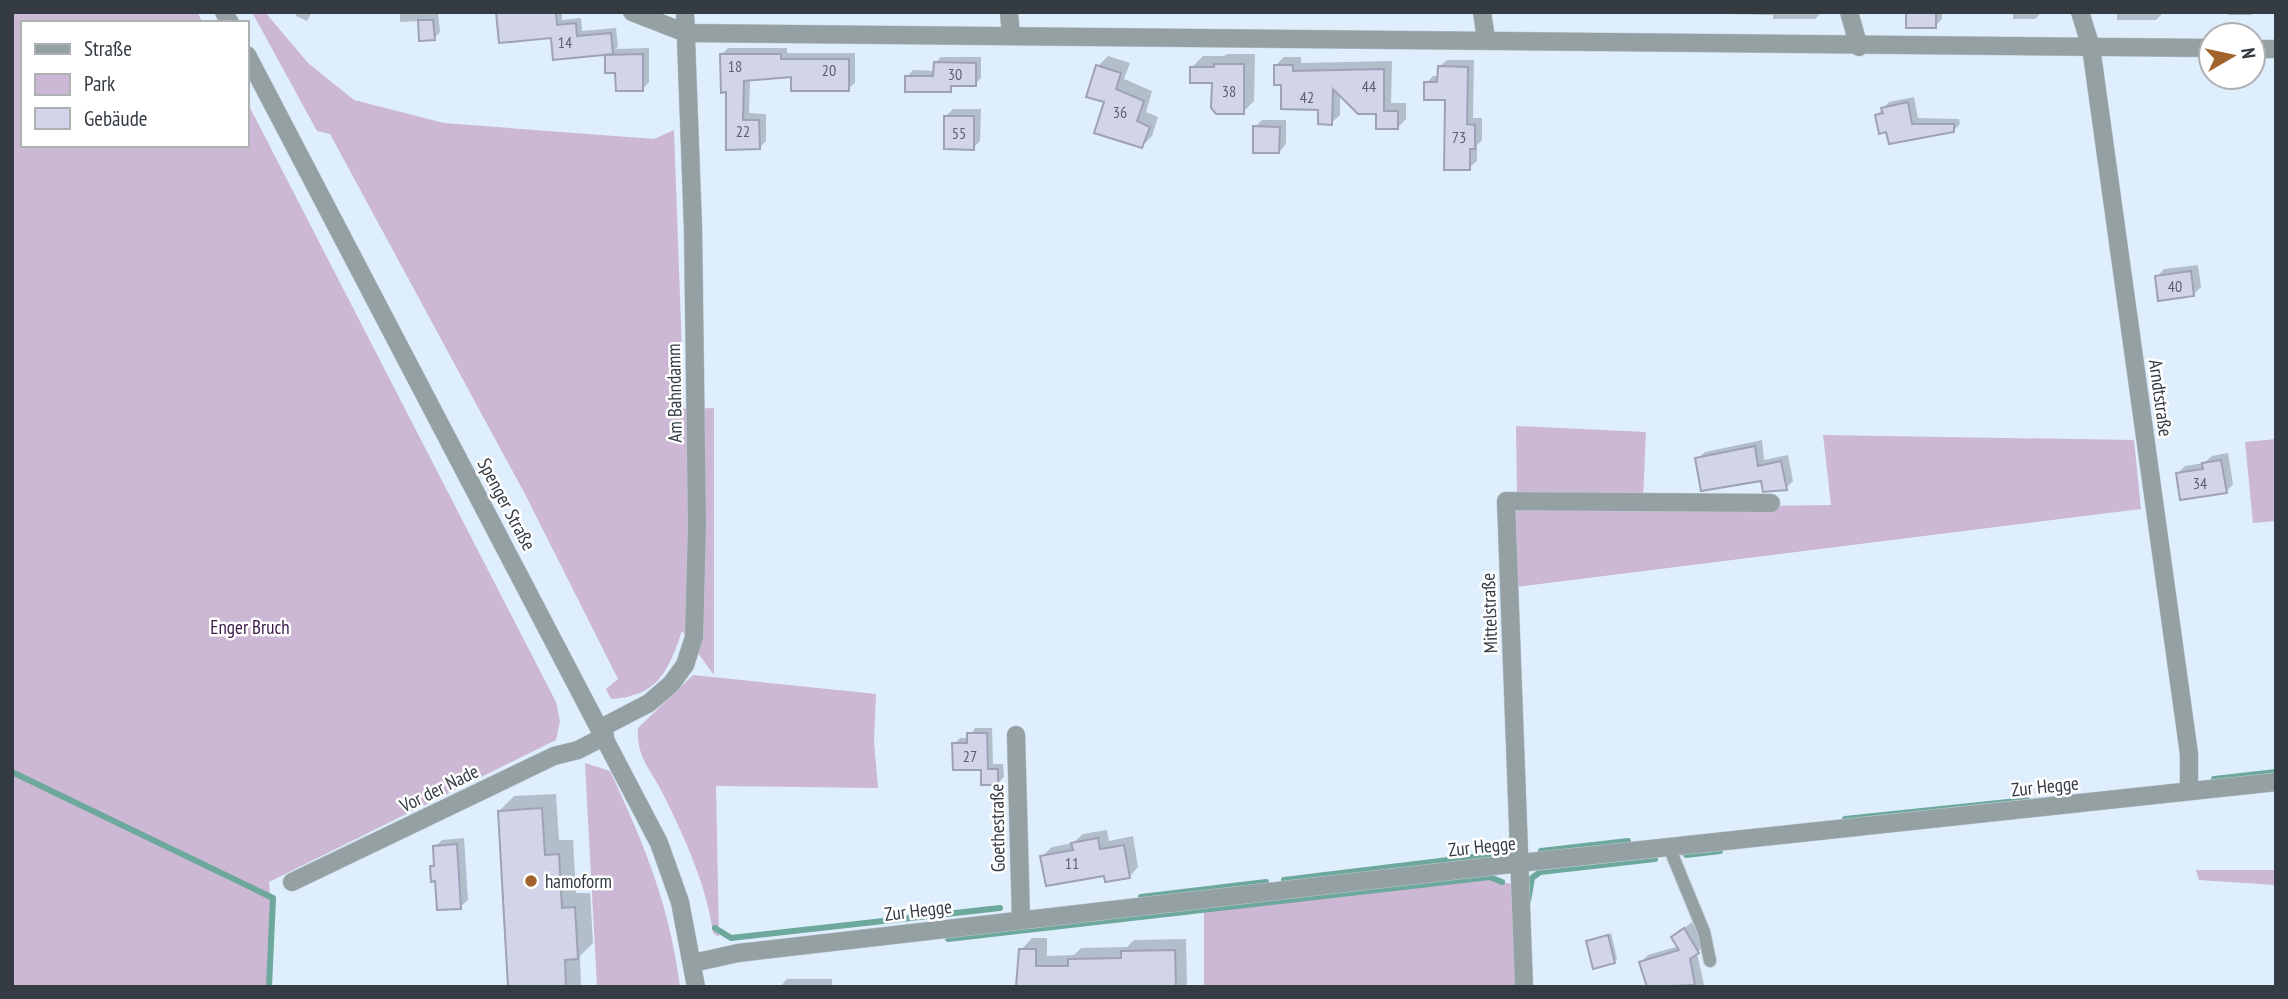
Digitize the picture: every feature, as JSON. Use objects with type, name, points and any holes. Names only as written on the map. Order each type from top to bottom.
[{"type":"street","points":[[632,12],[686,33],[1486,39],[1859,47],[2197,48]]},
{"type":"street","name":"Am Bahndamm","points":[[603,732],[649,703],[671,684],[685,664],[694,637],[696,524],[693,229],[685,12]]},
{"type":"street","points":[[1010,12],[1010,36]]},
{"type":"street","points":[[1482,12],[1486,39]]},
{"type":"street","points":[[1849,12],[1859,47]]},
{"type":"street","name":"Arndtstraße","points":[[2080,12],[2091,47],[2187,741],[2189,791]]},
{"type":"street","name":"Spenger Straße","points":[[248,57],[659,843],[680,902],[694,963],[696,987]]},
{"type":"street","name":"Mittelstraße","points":[[1524,987],[1506,501],[1771,503]]},
{"type":"street","name":"Vor der Nade","points":[[292,882],[554,756],[578,750],[603,732]]},
{"type":"street","name":"Goethestraße","points":[[1016,735],[1021,919]]},
{"type":"street","name":"Zur Hegge","points":[[694,963],[738,953],[1021,919],[2276,782]]},
{"type":"lane","points":[[1669,847],[1704,932],[1710,961]]},
{"type":"green space","name":"Enger Bruch","points":[[12,12],[197,12],[202,21],[21,21],[21,147],[248,147],[248,104],[556,702],[560,721],[556,740],[269,882],[272,916],[269,987],[12,987]]},
{"type":"green space","points":[[252,12],[265,12],[308,63],[354,100],[444,123],[654,139],[674,130],[684,409],[714,408],[714,675],[682,631],[672,659],[659,679],[640,693],[611,699],[606,689],[618,679],[526,496],[330,134],[317,131]]},
{"type":"green space","points":[[1516,426],[1646,432],[1643,499],[1517,495]]},
{"type":"green space","points":[[1823,435],[2134,440],[2141,509],[1516,587],[1512,524],[1515,512],[1528,506],[1642,508],[1831,505]]},
{"type":"green space","points":[[2276,439],[2276,521],[2253,523],[2245,442]]},
{"type":"green space","points":[[693,675],[876,694],[874,742],[878,788],[716,786],[719,937],[713,933],[706,898],[687,846],[642,756],[638,739],[638,728]]},
{"type":"green space","points":[[585,763],[610,771],[634,825],[662,902],[680,987],[597,987]]},
{"type":"green space","points":[[2196,870],[2276,870],[2276,885],[2199,880]]},
{"type":"green space","points":[[1491,879],[1511,884],[1516,987],[1204,987],[1204,912]]},
{"type":"building","points":[[496,12],[556,12],[557,25],[576,23],[577,36],[611,33],[613,54],[553,60],[551,38],[499,43]]},
{"type":"building","points":[[1906,12],[1936,12],[1936,28],[1906,28]]},
{"type":"building","points":[[418,20],[433,20],[435,40],[419,41]]},
{"type":"building","points":[[643,54],[643,91],[616,91],[615,73],[605,73],[605,55]]},
{"type":"building","points":[[720,54],[781,54],[781,59],[849,59],[849,91],[791,91],[791,77],[744,81],[743,120],[759,120],[760,149],[726,150],[726,92],[721,93]]},
{"type":"building","points":[[934,62],[976,63],[976,86],[951,86],[951,92],[905,92],[905,76],[933,76]]},
{"type":"building","points":[[1214,64],[1244,64],[1244,114],[1216,114],[1211,108],[1212,83],[1190,83],[1190,67],[1214,67]]},
{"type":"building","points":[[1096,65],[1121,73],[1116,89],[1144,101],[1137,121],[1150,127],[1142,148],[1094,133],[1104,102],[1086,97]]},
{"type":"building","points":[[1274,65],[1293,65],[1293,71],[1384,69],[1384,111],[1398,111],[1398,129],[1376,129],[1376,114],[1358,114],[1333,89],[1332,125],[1318,124],[1318,110],[1281,109],[1281,85],[1274,85]]},
{"type":"building","points":[[1438,66],[1468,67],[1467,124],[1475,125],[1475,149],[1470,149],[1470,170],[1444,170],[1445,100],[1424,100],[1424,82],[1437,82]]},
{"type":"building","points":[[1908,102],[1912,124],[1954,124],[1954,132],[1889,144],[1886,132],[1879,134],[1875,115],[1883,113],[1881,108]]},
{"type":"building","points":[[944,116],[974,116],[974,150],[944,149]]},
{"type":"building","points":[[1253,126],[1280,127],[1279,153],[1253,153]]},
{"type":"building","points":[[2191,271],[2194,296],[2158,301],[2155,276]]},
{"type":"building","points":[[1755,446],[1758,466],[1781,461],[1787,490],[1763,492],[1761,481],[1701,491],[1695,458]]},
{"type":"building","points":[[2221,460],[2227,493],[2180,500],[2176,473],[2203,469],[2202,463]]},
{"type":"building","points":[[967,733],[987,733],[988,769],[998,769],[998,785],[981,785],[981,770],[953,770],[952,743],[967,743]]},
{"type":"building","name":"hamoform","points":[[542,808],[545,855],[559,854],[562,908],[575,907],[578,959],[565,960],[566,987],[508,987],[498,811]]},
{"type":"building","points":[[1098,838],[1100,849],[1124,845],[1130,878],[1105,882],[1104,876],[1046,886],[1040,856],[1073,850],[1071,843]]},
{"type":"building","points":[[457,844],[461,909],[437,910],[435,881],[431,882],[430,866],[434,866],[433,846]]},
{"type":"building","points":[[1684,928],[1699,953],[1690,959],[1695,985],[1647,987],[1639,962],[1679,950],[1671,937]]},
{"type":"building","points":[[1608,935],[1615,963],[1593,969],[1586,941]]},
{"type":"building","points":[[1019,949],[1036,949],[1036,966],[1068,966],[1068,959],[1121,958],[1121,951],[1175,950],[1176,987],[1016,987]]},
{"type":"waterway","points":[[12,772],[273,898],[269,987]]},
{"type":"waterway","points":[[2214,779],[2276,772]]},
{"type":"waterway","points":[[1845,819],[2027,800]]},
{"type":"waterway","points":[[1541,851],[1628,841]]},
{"type":"waterway","points":[[1686,855],[1720,851]]},
{"type":"waterway","points":[[1284,880],[1498,854]]},
{"type":"waterway","points":[[1528,901],[1532,878],[1540,872],[1655,859]]},
{"type":"waterway","points":[[948,939],[1490,877],[1502,882]]},
{"type":"waterway","points":[[1141,897],[1266,882]]},
{"type":"waterway","points":[[715,928],[731,938],[1000,908]]},
{"type":"place","name":"hamoform","points":[[531,881]]}]
